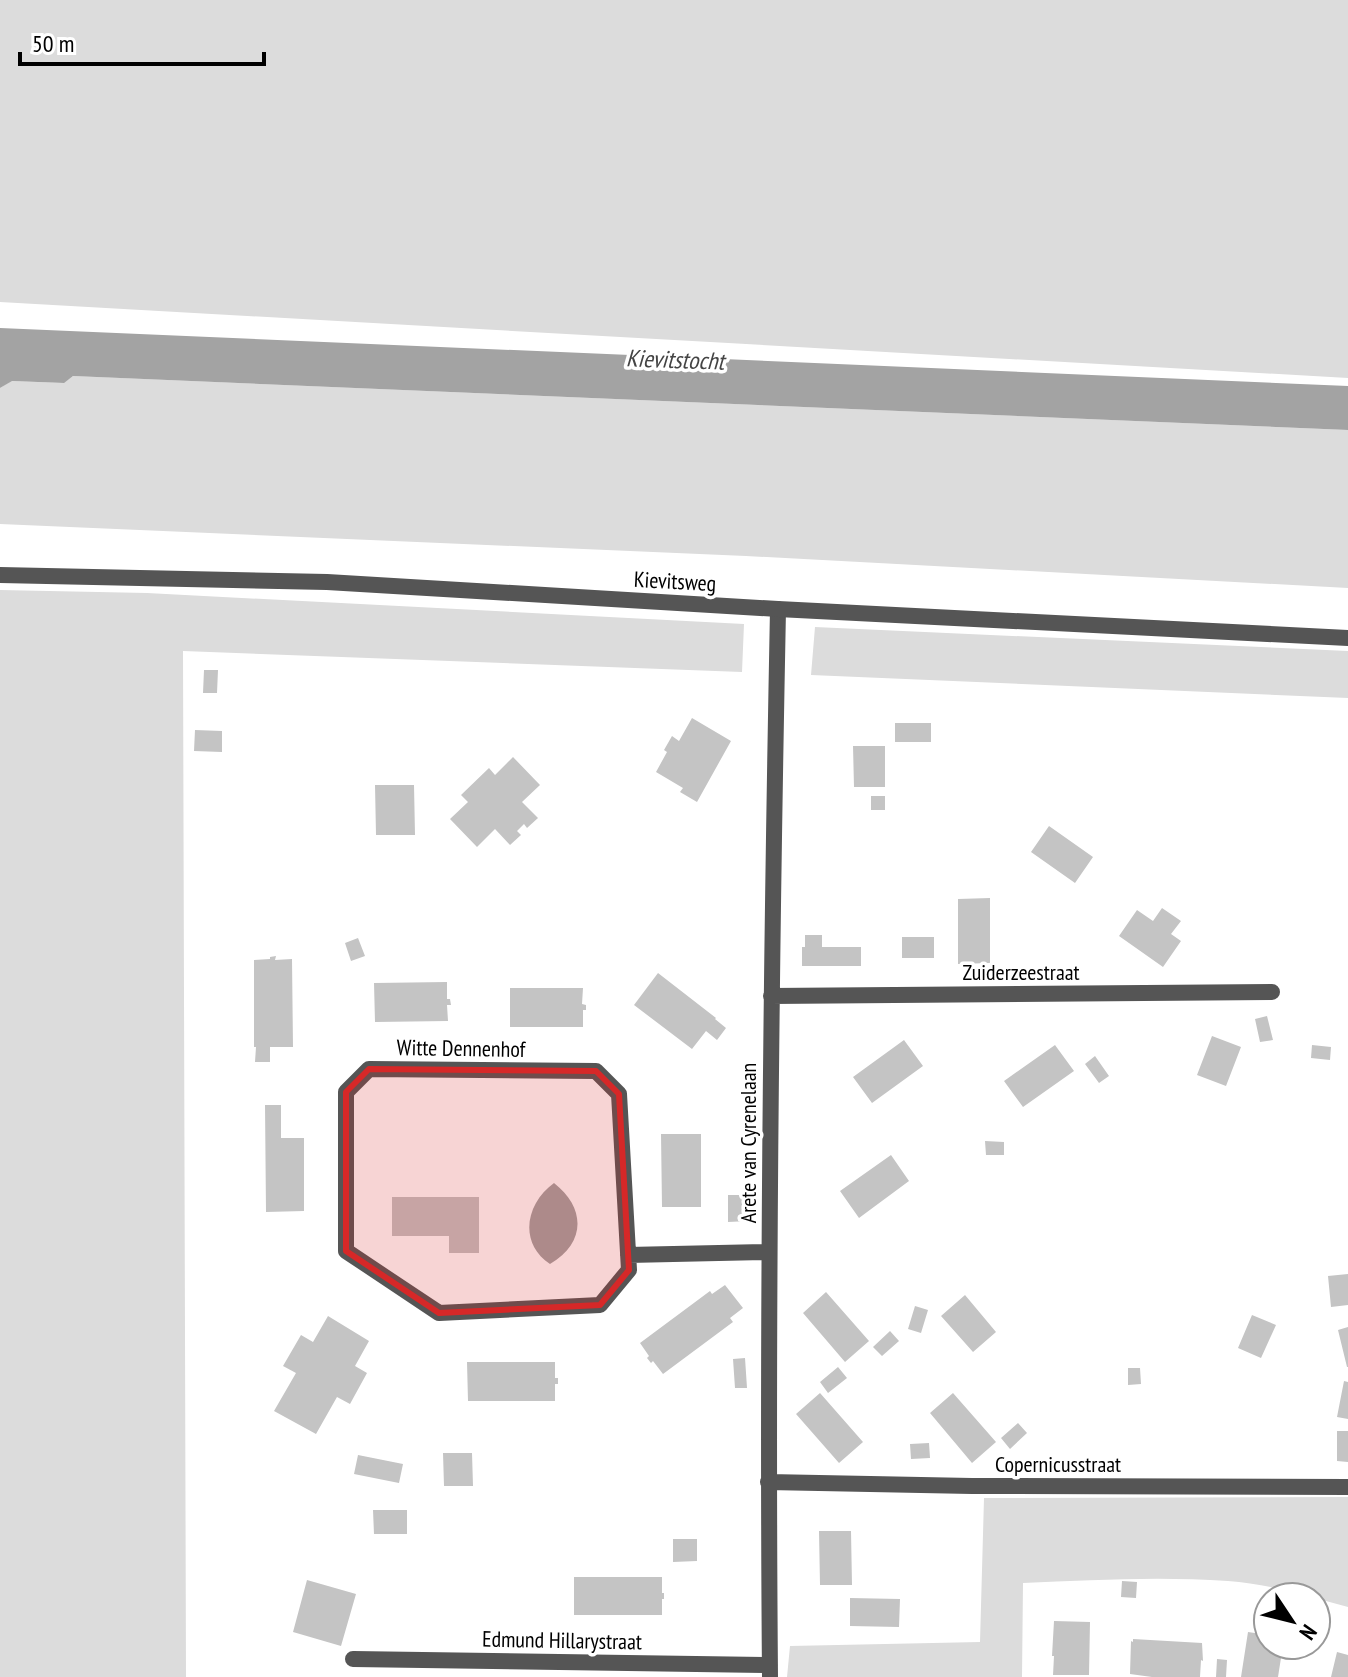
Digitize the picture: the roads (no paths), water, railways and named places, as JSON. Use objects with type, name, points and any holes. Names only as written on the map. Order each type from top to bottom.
[{"type":"street","name":"Kievitsweg","points":[[0,575],[327,582],[1348,638]]},
{"type":"street","name":"Arete van Cyrenelaan","points":[[770,1671],[769,1252],[778,609]]},
{"type":"street","name":"Zuiderzeestraat","points":[[771,996],[1272,992]]},
{"type":"street","name":"Witte Dennenhof","points":[[369,1069],[596,1071],[619,1094],[628,1255],[629,1270],[600,1305],[439,1313],[346,1251],[346,1092],[369,1069]]},
{"type":"street","points":[[628,1255],[769,1252]]},
{"type":"street","name":"Copernicusstraat","points":[[768,1482],[1348,1487]]},
{"type":"street","name":"Edmund Hillarystraat","points":[[353,1659],[770,1671]]},
{"type":"water","name":"Kievitstocht","points":[[0,328],[1348,386],[1348,430],[73,376],[64,383],[12,381],[0,388]]},
{"type":"water","points":[[554,1183],[572,1203],[578,1225],[570,1246],[550,1264],[533,1245],[530,1223],[537,1201]]}]
